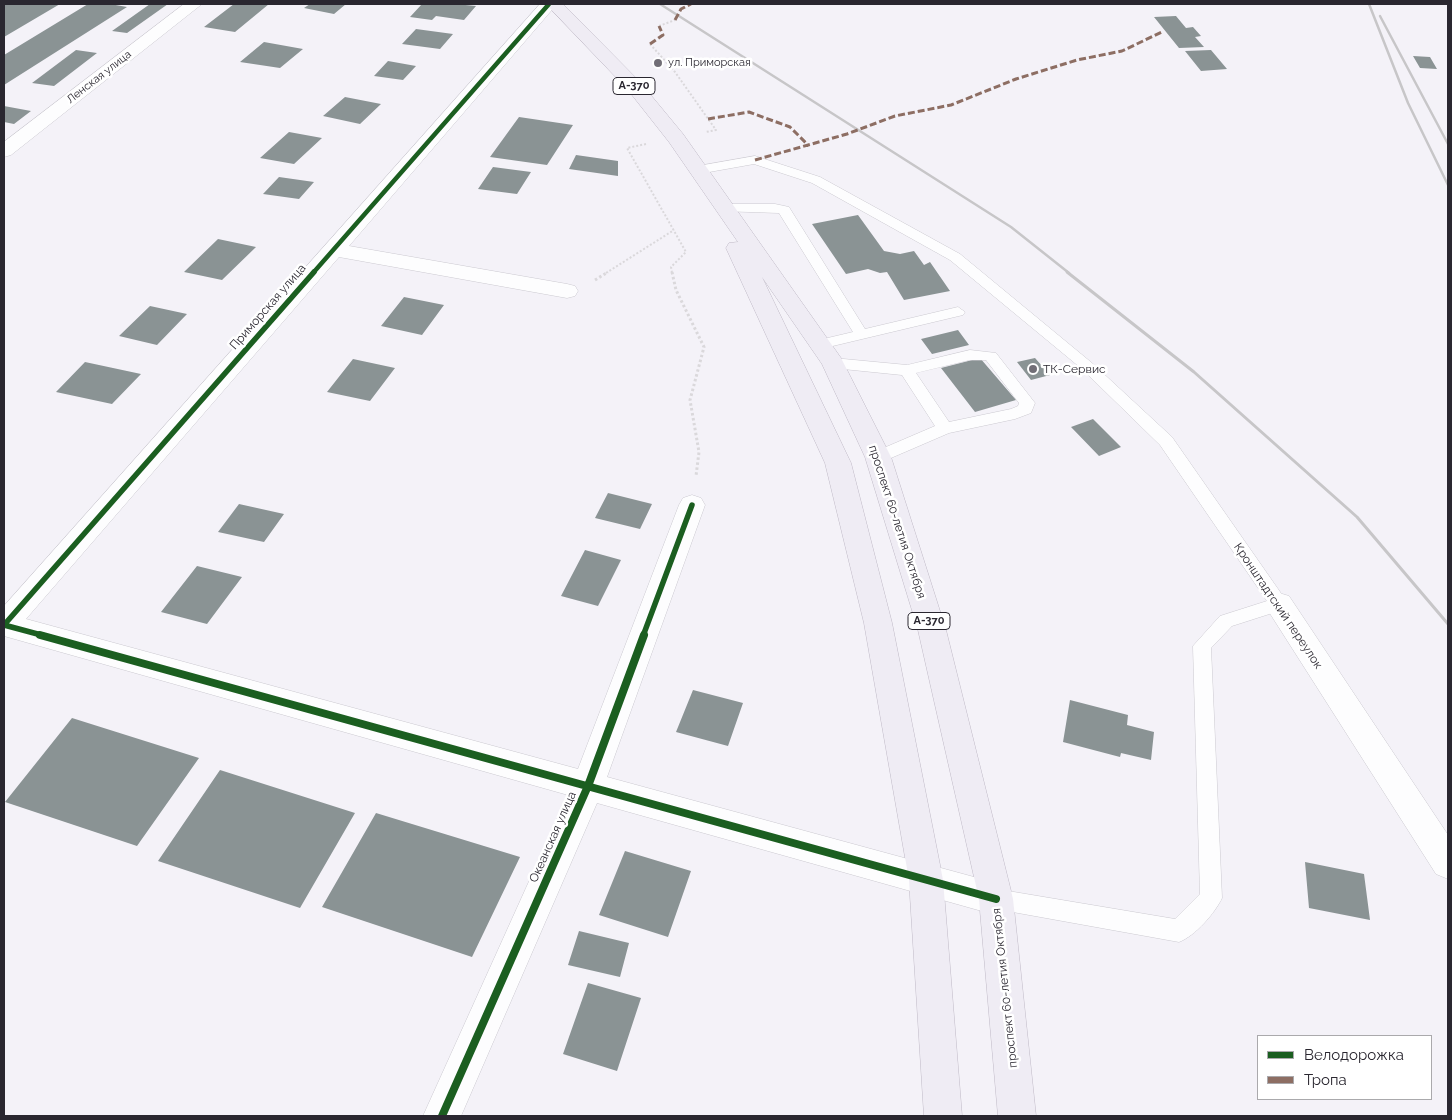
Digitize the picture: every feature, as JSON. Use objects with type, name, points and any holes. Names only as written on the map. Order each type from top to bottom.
[{"type":"highway","name":"проспект 60-летия Октября","points":[[554,4],[634,86],[676,138],[826,354],[878,457],[932,630],[996,899],[1017,1116]]},
{"type":"highway","name":"проспект 60-летия Октября","points":[[700,174],[796,370],[838,463],[878,623],[926,880],[943,1116]]},
{"type":"street","name":"Ленская улица","points":[[4,151],[194,4]]},
{"type":"street","name":"Приморская улица","points":[[4,625],[549,4]]},
{"type":"street","points":[[334,250],[567,291]]},
{"type":"street","name":"Океанская улица","points":[[442,1116],[588,786],[692,505]]},
{"type":"street","name":"Кронштадтский переулок","points":[[1278,604],[1448,863]]},
{"type":"street","points":[[4,625],[996,899]]},
{"type":"lane","name":"Кронштадтский переулок","points":[[700,174],[755,160],[816,180],[955,257],[1086,366],[1166,442],[1278,604]]},
{"type":"lane","points":[[724,208],[775,208],[784,210],[862,335]]},
{"type":"lane","points":[[826,354],[862,335],[958,312]]},
{"type":"lane","points":[[826,354],[906,370],[968,354],[991,356],[1026,403],[1025,409],[1015,414],[945,428],[878,457]]},
{"type":"lane","points":[[906,370],[945,428]]},
{"type":"lane","points":[[996,899],[1179,931],[1211,898],[1202,646],[1226,621],[1278,604]]},
{"type":"path","points":[[659,26],[675,20]]},
{"type":"path","points":[[567,291],[596,280],[674,230]]},
{"type":"path","points":[[686,252],[671,266],[676,290],[704,348],[690,400],[699,452],[692,505]]},
{"type":"building","points":[[4,4],[60,4],[4,37]]},
{"type":"building","points":[[88,4],[110,4],[127,7],[4,85],[4,55]]},
{"type":"building","points":[[150,4],[168,4],[127,33],[112,31]]},
{"type":"building","points":[[234,4],[269,4],[235,32],[204,27]]},
{"type":"building","points":[[310,4],[346,4],[334,14],[304,8]]},
{"type":"building","points":[[422,4],[476,6],[464,20],[436,16],[432,20],[410,17]]},
{"type":"building","points":[[1176,16],[1186,28],[1193,27],[1201,36],[1195,37],[1204,47],[1179,48],[1154,17]]},
{"type":"building","points":[[416,29],[453,34],[440,49],[402,44]]},
{"type":"building","points":[[264,42],[303,49],[280,68],[240,62]]},
{"type":"building","points":[[76,50],[97,53],[54,86],[32,83]]},
{"type":"building","points":[[1211,50],[1227,69],[1201,71],[1185,51]]},
{"type":"building","points":[[1413,56],[1430,57],[1437,69],[1420,68]]},
{"type":"building","points":[[388,61],[416,66],[403,80],[374,76]]},
{"type":"building","points":[[345,97],[381,104],[360,124],[323,116]]},
{"type":"building","points":[[4,106],[31,111],[14,124],[4,122]]},
{"type":"building","points":[[519,117],[573,125],[547,165],[490,157]]},
{"type":"building","points":[[289,132],[322,138],[294,164],[260,158]]},
{"type":"building","points":[[576,155],[618,161],[618,176],[569,169]]},
{"type":"building","points":[[493,167],[531,172],[517,194],[478,189]]},
{"type":"building","points":[[279,177],[314,182],[299,199],[263,194]]},
{"type":"building","points":[[858,215],[884,251],[900,254],[914,251],[924,265],[930,262],[950,291],[904,300],[887,272],[880,273],[868,269],[846,274],[812,224]]},
{"type":"building","points":[[218,239],[256,247],[222,280],[184,272]]},
{"type":"building","points":[[404,297],[444,305],[422,335],[381,326]]},
{"type":"building","points":[[150,306],[187,314],[157,345],[119,336]]},
{"type":"building","points":[[958,330],[969,345],[932,354],[921,339]]},
{"type":"building","points":[[980,358],[1016,400],[975,412],[941,368]]},
{"type":"building","points":[[1035,358],[1050,375],[1031,380],[1017,362]]},
{"type":"building","points":[[353,359],[395,368],[370,401],[327,392]]},
{"type":"building","points":[[85,362],[141,374],[112,404],[56,392]]},
{"type":"building","points":[[1093,419],[1121,447],[1099,456],[1071,427]]},
{"type":"building","points":[[608,493],[652,504],[640,529],[595,518]]},
{"type":"building","points":[[239,504],[284,514],[264,542],[218,532]]},
{"type":"building","points":[[585,550],[621,560],[598,606],[561,596]]},
{"type":"building","points":[[197,566],[242,577],[207,624],[161,612]]},
{"type":"building","points":[[693,690],[743,703],[728,746],[676,732]]},
{"type":"building","points":[[1070,700],[1128,715],[1127,725],[1154,732],[1151,760],[1121,753],[1120,757],[1063,742]]},
{"type":"building","points":[[72,718],[199,758],[137,846],[5,802]]},
{"type":"building","points":[[220,770],[355,813],[300,908],[158,861]]},
{"type":"building","points":[[376,813],[520,857],[472,957],[322,907]]},
{"type":"building","points":[[625,851],[691,871],[668,937],[599,915]]},
{"type":"building","points":[[1305,862],[1364,874],[1370,920],[1309,908]]},
{"type":"building","points":[[579,931],[629,943],[620,977],[568,965]]},
{"type":"building","points":[[588,983],[641,998],[617,1071],[563,1054]]},
{"type":"railway","points":[[660,4],[1011,227],[1069,273]]},
{"type":"railway","points":[[1369,4],[1408,103],[1448,185]]},
{"type":"railway","points":[[1380,16],[1448,144]]},
{"type":"railway","points":[[1067,272],[1194,372],[1357,517],[1448,624]]},
{"type":"marked path","points":[[675,20],[681,9],[691,4]]},
{"type":"marked path","points":[[650,44],[663,35],[659,26]]},
{"type":"marked path","points":[[755,160],[847,134],[895,116],[951,105],[1016,79],[1077,60],[1122,51],[1162,32]]},
{"type":"marked path","points":[[708,119],[749,112],[790,127],[809,146]]},
{"type":"cycle path","points":[[4,625],[549,4]]},
{"type":"cycle path","points":[[442,1116],[588,786],[692,505]]},
{"type":"cycle path","points":[[4,625],[996,899]]},
{"type":"place","name":"ул. Приморская","points":[[658,63]]},
{"type":"place","name":"ТК-Сервис","points":[[1033,369]]}]
